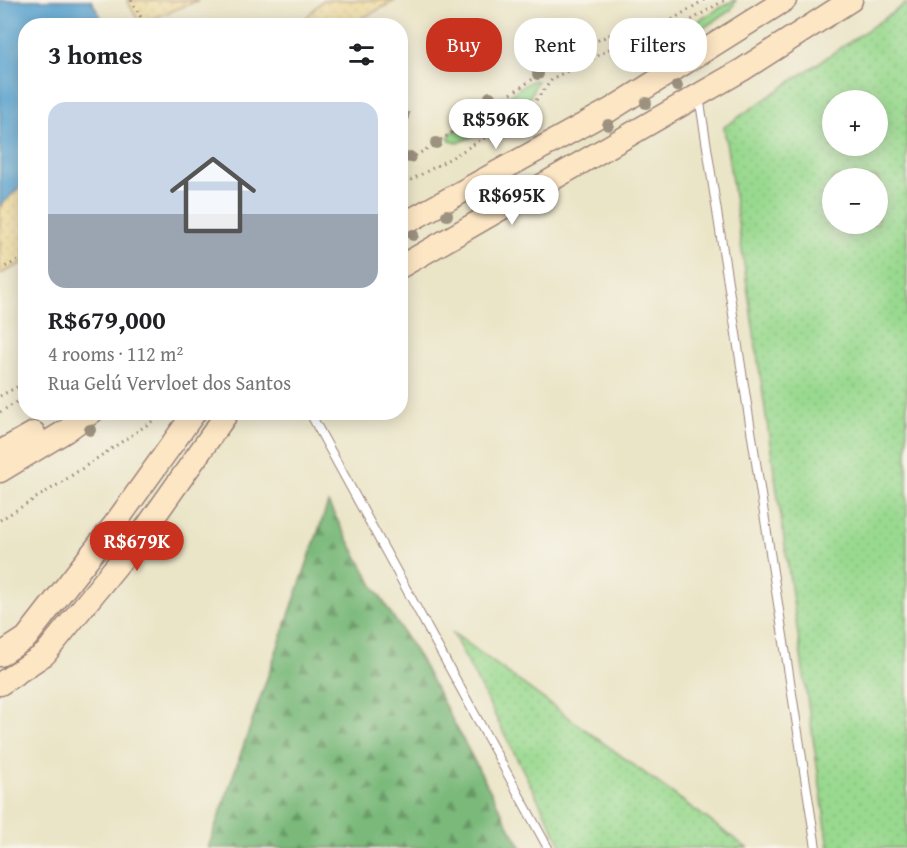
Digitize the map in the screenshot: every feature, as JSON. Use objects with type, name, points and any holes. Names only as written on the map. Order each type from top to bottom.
[{"type":"main road","points":[[408,222],[610,110],[786,0]]},
{"type":"main road","points":[[408,262],[742,70],[851,0]]},
{"type":"main road","points":[[0,452],[58,420]]},
{"type":"main road","points":[[0,471],[82,420]]},
{"type":"main road","points":[[0,655],[27,638],[114,525],[189,420]]},
{"type":"main road","points":[[0,684],[45,654],[139,538],[222,420]]},
{"type":"lane","points":[[699,95],[816,848]]},
{"type":"lane","points":[[314,420],[548,848]]},
{"type":"path","points":[[131,0],[141,18]]},
{"type":"path","points":[[408,160],[577,50],[622,29],[670,21],[704,0]]},
{"type":"path","points":[[408,182],[526,112],[553,78],[628,38],[666,33],[725,0]]},
{"type":"path","points":[[0,269],[18,261]]},
{"type":"path","points":[[0,396],[18,386]]},
{"type":"path","points":[[0,412],[18,402]]},
{"type":"path","points":[[0,520],[154,420]]},
{"type":"green space","points":[[736,0],[731,10],[707,26],[707,18],[703,18]]},
{"type":"green space","points":[[907,3],[907,848],[829,848],[724,127]]},
{"type":"green space","points":[[533,80],[537,81],[530,96],[516,111],[497,124],[458,143],[450,141],[450,134]]},
{"type":"green space","points":[[328,503],[374,587],[420,659],[522,848],[208,848]]},
{"type":"green space","points":[[452,632],[747,848],[563,848]]},
{"type":"sand","points":[[127,0],[199,0],[155,18],[137,18]]},
{"type":"sand","points":[[323,0],[396,0],[363,18],[306,18]]},
{"type":"sand","points":[[18,189],[18,265],[0,274],[0,206]]},
{"type":"water","points":[[0,0],[91,0],[102,18],[18,18],[18,189],[0,206]]}]
